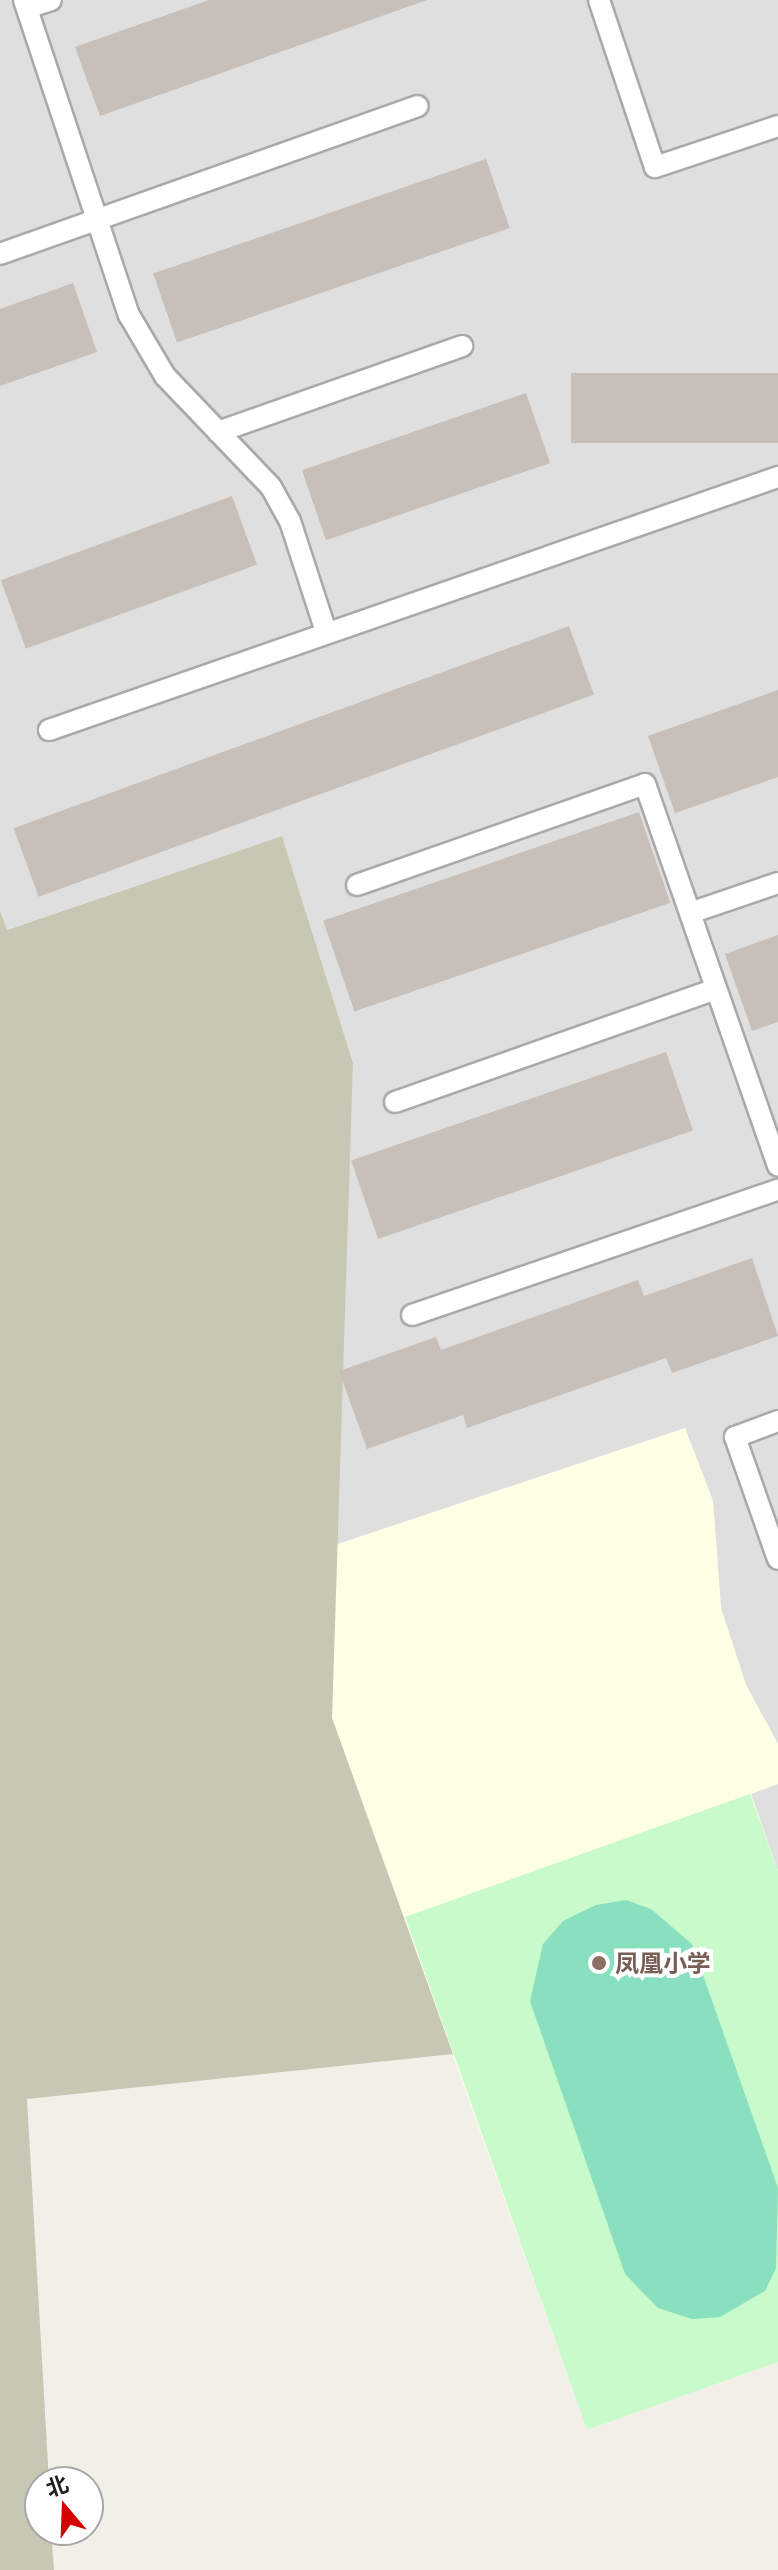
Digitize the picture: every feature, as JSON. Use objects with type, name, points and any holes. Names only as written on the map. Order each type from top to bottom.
[{"type":"lane","points":[[51,0],[26,4],[129,315],[165,376],[271,487],[290,521],[326,632]]},
{"type":"lane","points":[[599,0],[655,167],[778,126]]},
{"type":"lane","points":[[0,254],[418,106]]},
{"type":"lane","points":[[218,432],[462,346]]},
{"type":"lane","points":[[49,730],[778,477]]},
{"type":"lane","points":[[357,885],[645,784],[716,989],[769,1110],[778,1165]]},
{"type":"lane","points":[[690,913],[778,883]]},
{"type":"lane","points":[[395,1102],[716,989]]},
{"type":"lane","points":[[412,1315],[778,1190]]},
{"type":"lane","points":[[778,1421],[735,1437],[778,1559]]},
{"type":"shaded area","points":[[0,0],[778,0],[778,1744],[746,1685],[721,1608],[713,1501],[685,1428],[335,1545],[353,1063],[282,836],[6,930],[0,911]]},
{"type":"shaded area","points":[[282,836],[353,1063],[332,1718],[453,2054],[27,2099],[48,2466],[24,2466],[24,2546],[52,2546],[54,2570],[0,2570],[0,911],[7,930]]},
{"type":"shaded area","name":"凤凰小学","points":[[685,1428],[713,1501],[721,1608],[746,1685],[778,1744],[778,1784],[751,1794],[778,1871],[778,2362],[587,2430],[332,1718],[335,1545]]},
{"type":"shaded area","points":[[778,1784],[778,1871],[750,1794]]},
{"type":"green space","points":[[750,1794],[778,1871],[778,2362],[587,2430],[405,1917]]},
{"type":"green space","points":[[626,1900],[651,1909],[692,1944],[778,2188],[776,2268],[765,2291],[720,2317],[692,2319],[658,2308],[625,2274],[530,2001],[543,1944],[563,1921],[596,1905]]},
{"type":"building","points":[[209,0],[427,0],[100,116],[75,47]]},
{"type":"building","points":[[486,159],[510,228],[177,343],[153,274]]},
{"type":"building","points":[[73,283],[97,352],[0,386],[0,309]]},
{"type":"building","points":[[571,373],[778,373],[778,443],[571,443]]},
{"type":"building","points":[[526,393],[550,463],[326,540],[302,470]]},
{"type":"building","points":[[232,496],[257,565],[26,649],[1,580]]},
{"type":"building","points":[[569,626],[594,695],[39,897],[14,828]]},
{"type":"building","points":[[778,690],[778,777],[675,813],[648,736]]},
{"type":"building","points":[[639,812],[670,903],[354,1012],[323,921]]},
{"type":"building","points":[[778,935],[778,1022],[752,1031],[725,954]]},
{"type":"building","points":[[666,1052],[693,1130],[378,1239],[351,1160]]},
{"type":"building","points":[[752,1258],[778,1336],[672,1373],[666,1358],[467,1428],[463,1415],[367,1449],[339,1371],[436,1337],[441,1350],[638,1280],[644,1296]]},
{"type":"place","name":"凤凰小学","points":[[599,1963]]}]
